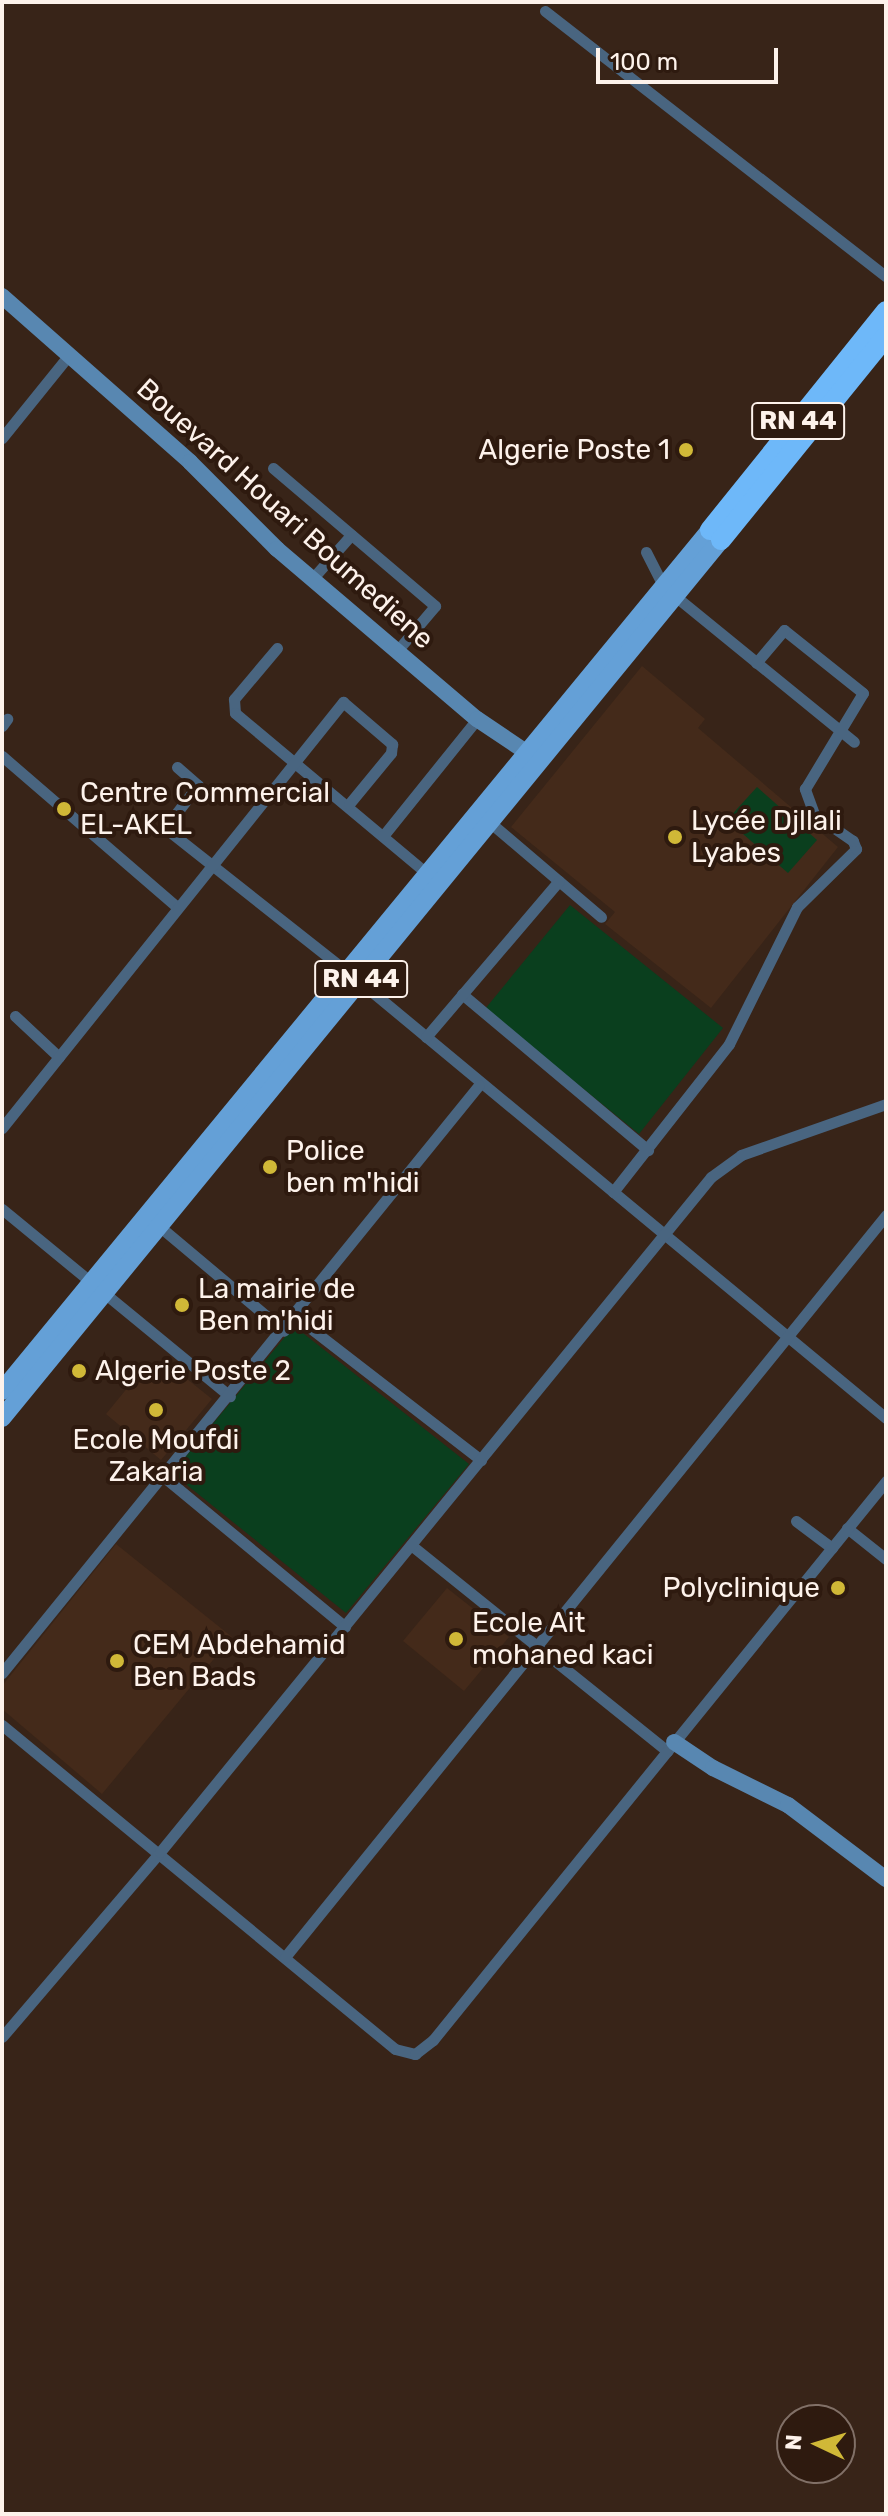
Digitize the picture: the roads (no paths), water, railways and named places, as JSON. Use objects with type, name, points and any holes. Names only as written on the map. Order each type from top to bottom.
[{"type":"highway","name":"RN 44","points":[[716,535],[886,311]]},
{"type":"highway","name":"RN 44","points":[[716,535],[886,336]]},
{"type":"main road","name":"RN 44","points":[[2,1418],[97,1289],[716,535]]},
{"type":"main road","name":"RN 44","points":[[2,1391],[159,1226],[354,977]]},
{"type":"street","points":[[545,11],[886,276]]},
{"type":"street","name":"Bouevard Houari Boumediene","points":[[2,296],[312,579],[477,719],[534,758]]},
{"type":"street","points":[[2,438],[69,355]]},
{"type":"street","points":[[273,468],[435,606],[397,651]]},
{"type":"street","points":[[312,579],[351,535]]},
{"type":"street","points":[[646,552],[670,592],[854,742]]},
{"type":"street","points":[[613,1192],[729,1044],[797,907],[856,849],[853,841],[814,814],[805,799],[805,789],[837,731],[863,693],[784,630],[756,663]]},
{"type":"street","points":[[277,648],[231,705],[291,763],[349,804],[434,880]]},
{"type":"street","points":[[2,1128],[291,763],[343,702],[392,744],[391,753],[349,804]]},
{"type":"street","points":[[383,836],[477,719]]},
{"type":"street","points":[[2,756],[177,907]]},
{"type":"street","points":[[177,767],[198,785],[165,828],[354,977],[479,1085],[886,1418]]},
{"type":"street","points":[[485,818],[601,917]]},
{"type":"street","points":[[426,1037],[559,881]]},
{"type":"street","points":[[462,994],[648,1150]]},
{"type":"street","points":[[15,1016],[59,1057]]},
{"type":"street","points":[[2,1673],[296,1317],[479,1085]]},
{"type":"street","points":[[2,2037],[160,1852],[711,1177],[741,1155],[850,1121],[870,1105],[886,1104]]},
{"type":"street","points":[[2,1209],[230,1396]]},
{"type":"street","points":[[285,1957],[886,1215]]},
{"type":"street","points":[[159,1226],[284,1331]]},
{"type":"street","points":[[296,1317],[481,1460]]},
{"type":"street","points":[[164,1477],[345,1627]]},
{"type":"street","points":[[2,1725],[160,1852],[395,2049],[407,2055],[423,2050],[886,1481]]},
{"type":"street","points":[[796,1521],[832,1548]]},
{"type":"street","points":[[847,1528],[886,1559]]},
{"type":"street","points":[[411,1545],[535,1646],[671,1747],[788,1805],[886,1879]]},
{"type":"place","name":"Algerie Poste 1","points":[[686,450]]},
{"type":"place","name":"Centre Commercial EL-AKEL","points":[[64,809]]},
{"type":"place","name":"Lycée Djllali Lyabes","points":[[675,837]]},
{"type":"place","name":"Police ben m'hidi","points":[[270,1167]]},
{"type":"place","name":"La mairie de Ben m'hidi","points":[[182,1305]]},
{"type":"place","name":"Algerie Poste 2","points":[[79,1371]]},
{"type":"place","name":"Ecole Moufdi Zakaria","points":[[156,1410]]},
{"type":"place","name":"Polyclinique","points":[[838,1588]]},
{"type":"place","name":"Ecole Ait mohaned kaci","points":[[456,1639]]},
{"type":"place","name":"CEM Abdehamid Ben Bads","points":[[117,1661]]}]
